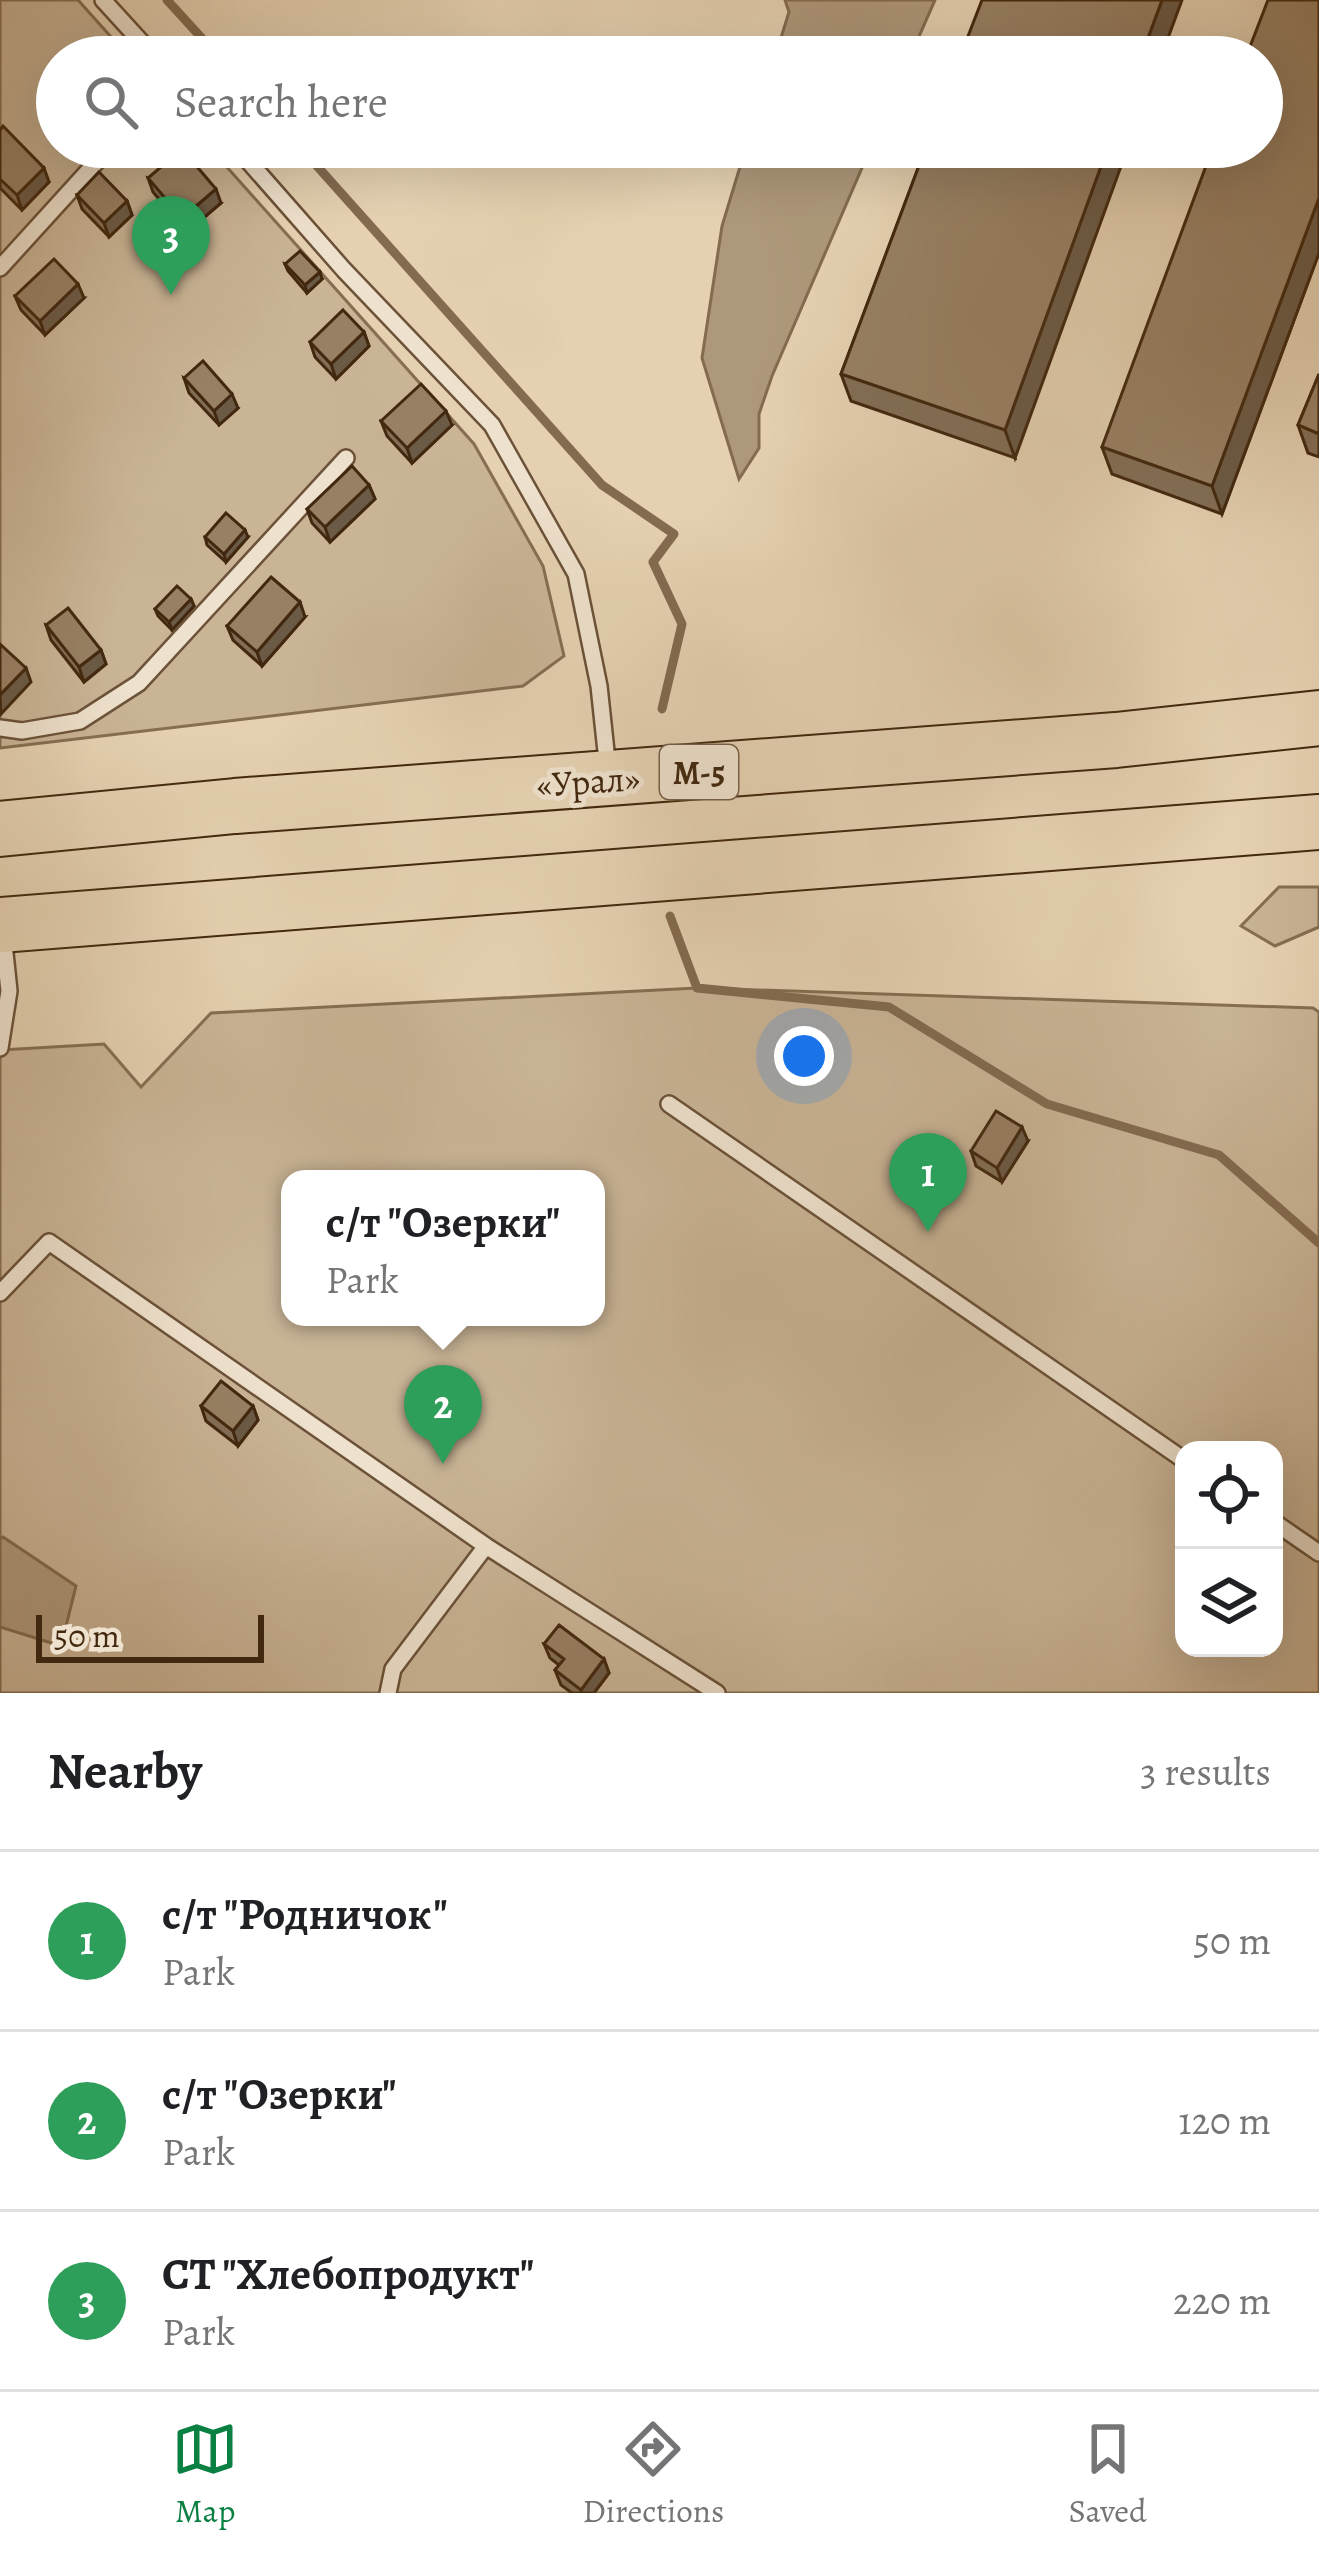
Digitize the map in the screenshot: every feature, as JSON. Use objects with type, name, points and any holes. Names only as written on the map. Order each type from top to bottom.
[{"type":"highway","name":"«Урал»","points":[[0,829],[212,808],[1116,740],[1319,718]]},
{"type":"highway","points":[[1,925],[1319,822]]},
{"type":"lane","points":[[103,0],[136,36]]},
{"type":"lane","points":[[0,268],[91,168]]},
{"type":"lane","points":[[255,168],[492,425],[576,574],[598,686],[609,779]]},
{"type":"lane","points":[[0,728],[22,731],[80,721],[139,683],[346,458]]},
{"type":"lane","points":[[0,1048],[10,991],[1,925]]},
{"type":"lane","points":[[669,1104],[1175,1454]]},
{"type":"lane","points":[[0,1293],[49,1242],[486,1546],[717,1693]]},
{"type":"lane","points":[[1283,1528],[1319,1553]]},
{"type":"lane","points":[[388,1693],[393,1670],[486,1546]]},
{"type":"shaded area","points":[[0,0],[78,0],[110,36],[36,36],[36,168],[228,168],[474,444],[543,566],[564,656],[523,686],[0,748]]},
{"type":"shaded area","points":[[785,0],[935,0],[919,36],[782,36],[789,12]]},
{"type":"shaded area","points":[[740,168],[862,168],[772,376],[759,414],[759,448],[739,479],[702,358],[722,226]]},
{"type":"shaded area","points":[[1279,887],[1319,887],[1319,927],[1275,946],[1241,926]]},
{"type":"shaded area","points":[[697,988],[1313,1008],[1319,1012],[1319,1693],[0,1693],[0,1050],[104,1044],[141,1087],[211,1013]]},
{"type":"shaded area","points":[[3,1537],[76,1586],[61,1646],[0,1627]]},
{"type":"building","points":[[982,0],[1162,0],[1149,36],[968,36]]},
{"type":"building","points":[[1268,0],[1319,0],[1319,198],[1212,486],[1102,447],[1205,168],[1283,168],[1283,36],[1254,36]]},
{"type":"building","points":[[3,126],[36,160],[36,168],[44,168],[17,195],[0,179]]},
{"type":"building","points":[[160,168],[198,168],[216,189],[182,218],[148,178]]},
{"type":"building","points":[[918,168],[1100,168],[1005,430],[841,374]]},
{"type":"building","points":[[99,172],[127,201],[104,223],[77,195]]},
{"type":"building","points":[[300,251],[320,272],[305,285],[285,264]]},
{"type":"building","points":[[54,259],[78,284],[40,321],[15,296]]},
{"type":"building","points":[[343,310],[364,332],[331,364],[310,342]]},
{"type":"building","points":[[203,361],[232,394],[214,411],[184,378]]},
{"type":"building","points":[[1319,374],[1319,434],[1298,425]]},
{"type":"building","points":[[421,384],[446,411],[407,448],[381,421]]},
{"type":"building","points":[[352,466],[369,485],[325,527],[307,509]]},
{"type":"building","points":[[226,513],[245,530],[224,554],[205,537]]},
{"type":"building","points":[[271,577],[300,602],[257,652],[227,626]]},
{"type":"building","points":[[177,586],[191,599],[169,622],[155,609]]},
{"type":"building","points":[[68,608],[101,650],[79,667],[46,625]]},
{"type":"building","points":[[0,644],[26,668],[0,695]]},
{"type":"building","points":[[996,1111],[1022,1127],[997,1168],[971,1151]]},
{"type":"building","points":[[221,1381],[253,1406],[233,1431],[201,1406]]},
{"type":"building","points":[[559,1625],[604,1659],[581,1690],[555,1670],[564,1659],[544,1644]]},
{"type":"waterway","points":[[167,0],[200,36]]},
{"type":"waterway","points":[[319,168],[602,485],[674,534],[653,562],[682,624],[662,709]]},
{"type":"waterway","points":[[670,916],[697,988],[889,1007],[1047,1104],[1219,1155],[1319,1243]]},
{"type":"place","name":"СТ \"Хлебопродукт\"","points":[[171,295]]},
{"type":"place","name":"с/т \"Родничок\"","points":[[928,1232]]},
{"type":"place","name":"с/т \"Озерки\"","points":[[443,1464]]}]
